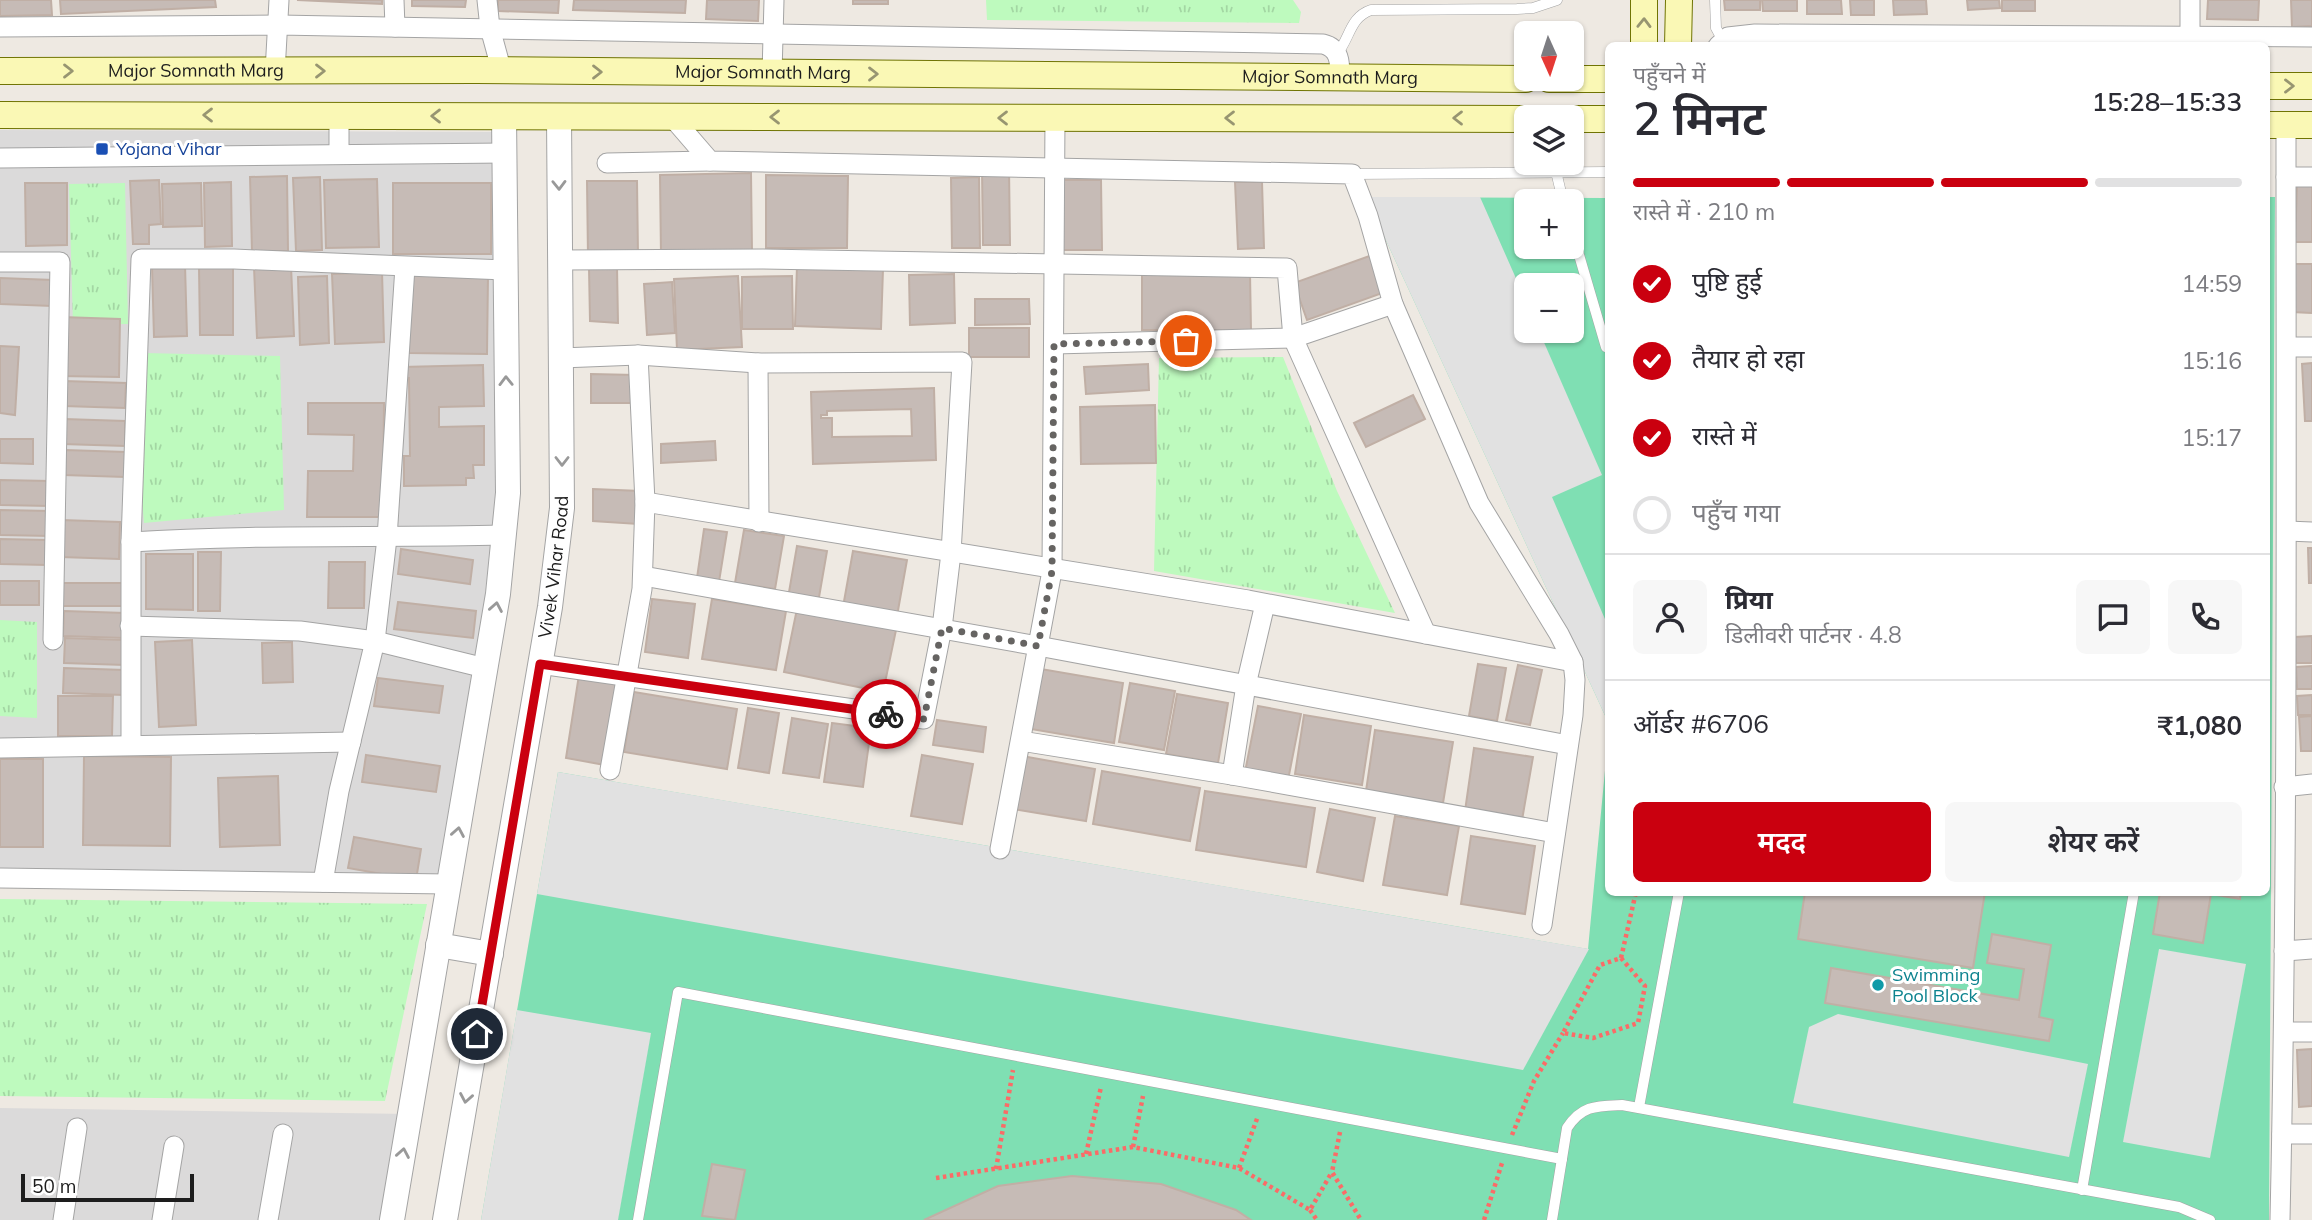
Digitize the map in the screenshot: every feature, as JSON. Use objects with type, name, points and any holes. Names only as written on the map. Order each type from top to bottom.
[{"type":"main road","points":[[1644,0],[1644,42]]},
{"type":"main road","points":[[1678,42],[1679,0]]},
{"type":"main road","name":"Major Somnath Marg","points":[[0,71],[772,74],[1338,66],[1514,78]]},
{"type":"main road","points":[[502,72],[504,116]]},
{"type":"main road","points":[[558,72],[559,117]]},
{"type":"main road","points":[[1584,79],[1605,79]]},
{"type":"main road","points":[[2270,86],[2312,86]]},
{"type":"main road","points":[[0,115],[1514,119]]},
{"type":"main road","points":[[1584,119],[1605,119]]},
{"type":"street","points":[[275,72],[279,0]]},
{"type":"street","points":[[394,0],[395,27]]},
{"type":"street","points":[[487,0],[490,29],[502,72]]},
{"type":"street","points":[[772,74],[774,0]]},
{"type":"street","points":[[2190,0],[2190,41]]},
{"type":"street","points":[[0,27],[279,24],[1323,44],[1331,46],[1338,66]]},
{"type":"street","points":[[1722,42],[1728,37],[1755,34],[2190,41],[2312,37]]},
{"type":"street","points":[[339,116],[339,154]]},
{"type":"street","points":[[392,1220],[498,594],[504,535],[508,493],[504,116]]},
{"type":"street","name":"Vivek Vihar Road","points":[[445,1220],[550,607],[562,508],[559,117]]},
{"type":"street","points":[[672,117],[710,161]]},
{"type":"street","points":[[1000,849],[1052,569],[1055,118]]},
{"type":"street","points":[[2280,1220],[2284,1032],[2288,125]]},
{"type":"street","points":[[0,158],[505,153]]},
{"type":"street","points":[[607,163],[710,161],[1352,174],[1368,216],[1393,304],[1479,503],[1559,634],[1573,662],[1575,680],[1568,745],[1542,925]]},
{"type":"street","points":[[2286,177],[2312,177]]},
{"type":"street","points":[[131,745],[131,542],[141,259],[234,259],[505,271]]},
{"type":"street","points":[[560,260],[763,259],[1287,268],[1293,338],[1426,634]]},
{"type":"street","points":[[0,262],[60,262],[53,640]]},
{"type":"street","points":[[323,883],[351,741],[375,641],[387,538],[405,267]]},
{"type":"street","points":[[1054,344],[1293,338],[1393,304]]},
{"type":"street","points":[[2288,347],[2312,347]]},
{"type":"street","points":[[610,770],[643,576],[645,502],[638,355]]},
{"type":"street","points":[[540,664],[924,719],[942,628],[951,553],[962,362],[758,363],[638,355],[561,358]]},
{"type":"street","points":[[758,363],[759,522]]},
{"type":"street","points":[[645,502],[1265,604],[1573,662]]},
{"type":"street","points":[[2287,531],[2312,532]]},
{"type":"street","points":[[131,542],[206,537],[387,538],[504,535]]},
{"type":"street","points":[[643,576],[942,628],[1568,745]]},
{"type":"street","points":[[1232,775],[1247,685],[1265,604]]},
{"type":"street","points":[[130,626],[300,631],[375,641],[485,668]]},
{"type":"street","points":[[0,748],[351,741]]},
{"type":"street","points":[[1021,741],[1232,775],[1555,833]]},
{"type":"street","points":[[2284,787],[2312,784]]},
{"type":"street","points":[[0,878],[449,884]]},
{"type":"street","points":[[438,945],[491,954]]},
{"type":"street","points":[[2284,951],[2312,949]]},
{"type":"street","points":[[2284,1032],[2312,1032]]},
{"type":"street","points":[[63,1220],[77,1128]]},
{"type":"street","points":[[268,1220],[282,1133]]},
{"type":"street","points":[[2282,1134],[2312,1134]]},
{"type":"street","points":[[162,1220],[174,1146]]},
{"type":"lane","points":[[1338,66],[1353,21],[1371,9],[1533,8],[1557,0]]},
{"type":"lane","points":[[1715,0],[1716,28],[1721,42]]},
{"type":"lane","points":[[1352,174],[1514,168]]},
{"type":"lane","points":[[1584,170],[1605,172]]},
{"type":"lane","points":[[1580,259],[1605,344]]},
{"type":"lane","points":[[1639,1107],[1678,896]]},
{"type":"lane","points":[[2082,1190],[2133,896]]},
{"type":"lane","points":[[638,1220],[678,992],[1562,1160]]},
{"type":"lane","points":[[1552,1220],[1567,1128],[1575,1115],[1602,1105],[1639,1107],[2179,1207],[2210,1220]]},
{"type":"path","points":[[1621,958],[1635,896]]},
{"type":"path","points":[[1484,1220],[1506,1149],[1534,1081],[1600,965],[1621,958]]},
{"type":"path","points":[[1563,1033],[1593,1038],[1638,1023],[1644,986],[1621,958]]},
{"type":"path","points":[[996,1169],[1016,1057]]},
{"type":"path","points":[[1086,1154],[1104,1074]]},
{"type":"path","points":[[1133,1147],[1145,1082]]},
{"type":"path","points":[[1239,1168],[1263,1103]]},
{"type":"path","points":[[1310,1210],[1332,1172],[1342,1118]]},
{"type":"path","points":[[936,1178],[1133,1147],[1239,1168],[1310,1210],[1317,1220]]},
{"type":"path","points":[[1332,1172],[1361,1220]]},
{"type":"shaded area","points":[[0,130],[502,132],[508,493],[449,884],[0,878]]},
{"type":"shaded area","points":[[1366,197],[1480,197],[1514,274],[1514,343],[1544,343],[1602,475],[1552,497],[1605,619],[1605,715]]},
{"type":"shaded area","points":[[558,772],[1589,949],[1523,1070],[537,894]]},
{"type":"shaded area","points":[[2159,949],[2246,964],[2210,1158],[2123,1142]]},
{"type":"shaded area","points":[[517,1010],[651,1033],[618,1220],[481,1220]]},
{"type":"shaded area","points":[[1838,1014],[2088,1064],[2069,1157],[1793,1103],[1809,1027]]},
{"type":"shaded area","points":[[0,1108],[410,1114],[390,1220],[0,1220]]},
{"type":"green space","points":[[986,0],[1293,0],[1301,12],[1299,23],[987,20]]},
{"type":"green space","points":[[125,183],[128,324],[73,325],[69,184]]},
{"type":"green space","points":[[1366,197],[1514,198],[1514,259],[1584,259],[1584,198],[1605,198],[1605,715]]},
{"type":"green space","points":[[2270,197],[2275,197],[2269,1220],[481,1220],[558,772],[1588,949],[1605,770],[1605,896],[2270,896]]},
{"type":"green space","points":[[143,353],[280,356],[284,510],[144,523],[141,489]]},
{"type":"green space","points":[[1283,357],[1337,491],[1395,613],[1154,571],[1159,358]]},
{"type":"green space","points":[[0,620],[37,622],[37,718],[0,716]]},
{"type":"green space","points":[[0,899],[427,904],[385,1101],[0,1096]]},
{"type":"building","points":[[0,0],[51,0],[52,15],[0,16]]},
{"type":"building","points":[[60,0],[215,0],[216,7],[61,14]]},
{"type":"building","points":[[297,0],[382,0],[382,4]]},
{"type":"building","points":[[412,0],[466,0],[465,7],[412,6]]},
{"type":"building","points":[[498,0],[559,0],[558,13],[498,11]]},
{"type":"building","points":[[574,0],[686,0],[685,13],[573,10]]},
{"type":"building","points":[[707,0],[759,0],[758,21],[706,19]]},
{"type":"building","points":[[853,0],[888,0],[888,4],[853,4]]},
{"type":"building","points":[[1724,0],[1760,0],[1760,10],[1725,10]]},
{"type":"building","points":[[1762,0],[1797,0],[1797,11],[1763,11]]},
{"type":"building","points":[[1807,0],[1841,0],[1842,14],[1807,14]]},
{"type":"building","points":[[1850,0],[1874,0],[1874,15],[1851,15]]},
{"type":"building","points":[[1893,0],[1926,0],[1927,14],[1894,15]]},
{"type":"building","points":[[1967,0],[1999,0],[2000,8],[1968,10]]},
{"type":"building","points":[[2002,0],[2035,0],[2035,11],[2002,11]]},
{"type":"building","points":[[2208,0],[2259,0],[2258,20],[2207,19]]},
{"type":"building","points":[[2291,0],[2312,0],[2312,26],[2292,27]]},
{"type":"building","points":[[1009,168],[1010,245],[983,245],[982,169]]},
{"type":"building","points":[[751,173],[752,253],[661,255],[660,175]]},
{"type":"building","points":[[766,175],[848,176],[847,248],[766,248]]},
{"type":"building","points":[[287,176],[288,251],[252,251],[250,177]]},
{"type":"building","points":[[320,177],[322,250],[296,251],[293,178]]},
{"type":"building","points":[[979,177],[980,248],[952,248],[951,178]]},
{"type":"building","points":[[377,179],[379,247],[326,248],[324,180]]},
{"type":"building","points":[[159,180],[161,224],[149,225],[149,244],[133,244],[130,181]]},
{"type":"building","points":[[1063,180],[1101,180],[1102,250],[1063,250]]},
{"type":"building","points":[[587,181],[637,181],[638,255],[588,257]]},
{"type":"building","points":[[231,182],[232,246],[205,247],[204,183]]},
{"type":"building","points":[[1235,182],[1262,182],[1264,248],[1238,249]]},
{"type":"building","points":[[25,183],[67,183],[67,245],[26,246]]},
{"type":"building","points":[[201,183],[202,226],[163,227],[162,184]]},
{"type":"building","points":[[393,183],[491,183],[491,254],[393,254]]},
{"type":"building","points":[[2297,185],[2312,186],[2312,242],[2295,242]]},
{"type":"building","points":[[1375,254],[1388,291],[1307,320],[1294,283]]},
{"type":"building","points":[[2295,264],[2312,264],[2312,313],[2292,312]]},
{"type":"building","points":[[185,265],[187,336],[154,337],[152,266]]},
{"type":"building","points":[[291,266],[294,336],[257,338],[254,267]]},
{"type":"building","points":[[797,266],[883,269],[881,329],[795,326]]},
{"type":"building","points":[[199,267],[233,267],[233,335],[200,335]]},
{"type":"building","points":[[617,267],[618,323],[590,321],[589,268]]},
{"type":"building","points":[[382,272],[384,342],[335,344],[332,274]]},
{"type":"building","points":[[1142,273],[1250,273],[1251,330],[1142,330]]},
{"type":"building","points":[[410,274],[488,275],[487,354],[409,353]]},
{"type":"building","points":[[954,274],[955,323],[910,325],[909,275]]},
{"type":"building","points":[[327,276],[329,343],[300,345],[298,277]]},
{"type":"building","points":[[738,276],[742,347],[677,350],[674,279]]},
{"type":"building","points":[[792,276],[793,329],[742,329],[742,277]]},
{"type":"building","points":[[0,278],[53,280],[52,306],[0,304]]},
{"type":"building","points":[[672,282],[675,333],[647,335],[644,284]]},
{"type":"building","points":[[975,299],[1029,299],[1030,324],[975,325]]},
{"type":"building","points":[[61,317],[120,319],[119,377],[59,376]]},
{"type":"building","points":[[969,328],[1029,328],[1029,357],[969,357]]},
{"type":"building","points":[[0,346],[19,347],[15,415],[0,413]]},
{"type":"building","points":[[2312,363],[2312,421],[2305,421],[2302,364]]},
{"type":"building","points":[[1148,364],[1149,390],[1086,394],[1084,367]]},
{"type":"building","points":[[483,365],[484,406],[439,407],[439,427],[484,426],[484,465],[473,465],[474,478],[466,478],[466,485],[404,486],[404,456],[410,456],[409,378],[402,378],[402,367]]},
{"type":"building","points":[[591,374],[635,375],[635,403],[591,403]]},
{"type":"building","points":[[64,381],[126,383],[125,408],[64,406]]},
{"type":"building","points":[[934,388],[936,460],[813,464],[811,392]],"holes":[[[911,409],[912,436],[832,437],[832,418],[821,418],[821,415],[827,415],[827,411]]]},
{"type":"building","points":[[1413,395],[1425,419],[1366,447],[1354,423]]},
{"type":"building","points":[[308,403],[384,403],[383,517],[307,517],[308,471],[353,471],[354,435],[308,434]]},
{"type":"building","points":[[1155,405],[1156,463],[1081,464],[1080,407]]},
{"type":"building","points":[[64,419],[125,421],[125,446],[63,444]]},
{"type":"building","points":[[0,439],[33,439],[33,464],[0,463]]},
{"type":"building","points":[[715,441],[716,460],[661,463],[661,444]]},
{"type":"building","points":[[65,450],[126,452],[125,477],[64,475]]},
{"type":"building","points":[[0,480],[49,481],[49,506],[0,505]]},
{"type":"building","points":[[593,489],[640,491],[638,524],[593,521]]},
{"type":"building","points":[[0,510],[51,511],[50,536],[0,535]]},
{"type":"building","points":[[61,520],[120,522],[119,559],[61,557]]},
{"type":"building","points":[[704,529],[727,532],[718,588],[696,585]]},
{"type":"building","points":[[744,530],[784,536],[775,589],[735,583]]},
{"type":"building","points":[[0,539],[48,540],[47,565],[0,564]]},
{"type":"building","points":[[797,546],[827,551],[818,603],[788,598]]},
{"type":"building","points":[[2308,548],[2312,548],[2312,583],[2309,583]]},
{"type":"building","points":[[401,549],[473,560],[470,584],[398,574]]},
{"type":"building","points":[[853,551],[907,560],[897,616],[843,607]]},
{"type":"building","points":[[198,552],[221,552],[220,611],[198,611]]},
{"type":"building","points":[[146,554],[193,554],[193,610],[146,609]]},
{"type":"building","points":[[329,562],[365,562],[364,608],[328,608]]},
{"type":"building","points":[[0,581],[39,581],[39,605],[0,605]]},
{"type":"building","points":[[63,583],[124,583],[124,606],[63,606]]},
{"type":"building","points":[[652,599],[695,604],[688,658],[645,652]]},
{"type":"building","points":[[712,599],[786,611],[776,670],[702,659]]},
{"type":"building","points":[[398,602],[476,611],[473,638],[394,629]]},
{"type":"building","points":[[797,609],[896,630],[883,692],[784,672]]},
{"type":"building","points":[[64,611],[125,613],[124,638],[63,636]]},
{"type":"building","points":[[2312,636],[2312,663],[2296,663],[2295,637]]},
{"type":"building","points":[[65,638],[126,640],[125,665],[64,663]]},
{"type":"building","points":[[192,640],[196,725],[159,727],[155,642]]},
{"type":"building","points":[[292,642],[293,682],[263,683],[262,643]]},
{"type":"building","points":[[1478,664],[1506,668],[1497,721],[1469,716]]},
{"type":"building","points":[[1518,665],[1542,670],[1530,725],[1506,720]]},
{"type":"building","points":[[2312,666],[2312,689],[2297,689],[2296,667]]},
{"type":"building","points":[[64,668],[125,670],[124,695],[63,693]]},
{"type":"building","points":[[1035,668],[1123,683],[1114,743],[1025,728]]},
{"type":"building","points":[[579,675],[618,681],[605,765],[566,758]]},
{"type":"building","points":[[378,678],[443,686],[439,713],[374,706]]},
{"type":"building","points":[[1130,683],[1175,691],[1164,750],[1119,742]]},
{"type":"building","points":[[634,692],[737,709],[727,769],[624,752]]},
{"type":"building","points":[[1177,694],[1228,703],[1218,763],[1166,754]]},
{"type":"building","points":[[2312,695],[2312,715],[2298,715],[2297,696]]},
{"type":"building","points":[[58,696],[113,696],[112,736],[58,736]]},
{"type":"building","points":[[1258,706],[1301,714],[1288,780],[1245,772]]},
{"type":"building","points":[[748,708],[779,713],[769,773],[738,768]]},
{"type":"building","points":[[1304,715],[1371,726],[1362,785],[1295,774]]},
{"type":"building","points":[[2312,716],[2312,751],[2301,751],[2299,717]]},
{"type":"building","points":[[792,718],[828,724],[819,778],[783,773]]},
{"type":"building","points":[[937,720],[986,727],[983,752],[933,745]]},
{"type":"building","points":[[832,723],[871,728],[863,787],[824,782]]},
{"type":"building","points":[[1375,730],[1453,742],[1443,803],[1366,791]]},
{"type":"building","points":[[1474,748],[1533,757],[1522,820],[1465,811]]},
{"type":"building","points":[[366,755],[440,766],[436,792],[362,782]]},
{"type":"building","points":[[922,755],[973,764],[962,824],[911,816]]},
{"type":"building","points":[[84,756],[171,757],[170,846],[83,845]]},
{"type":"building","points":[[1022,756],[1095,769],[1086,821],[1013,809]]},
{"type":"building","points":[[0,759],[43,759],[43,847],[0,847]]},
{"type":"building","points":[[1102,771],[1200,788],[1190,841],[1093,824]]},
{"type":"building","points":[[278,776],[280,845],[220,847],[218,778]]},
{"type":"building","points":[[1205,791],[1315,808],[1306,867],[1196,850]]},
{"type":"building","points":[[1330,809],[1375,818],[1363,881],[1317,872]]},
{"type":"building","points":[[1395,816],[1459,826],[1447,895],[1383,885]]},
{"type":"building","points":[[1471,836],[1535,846],[1525,914],[1461,904]]},
{"type":"building","points":[[354,837],[421,849],[416,880],[348,868]]},
{"type":"building","points":[[1804,896],[1984,896],[1973,968],[1798,939]]},
{"type":"building","points":[[2159,896],[2211,896],[2203,943],[2153,934]]},
{"type":"building","name":"Swimming Pool Block","points":[[1992,934],[2051,945],[2039,1017],[2053,1020],[2049,1041],[1825,1003],[1831,968],[2019,1000],[2024,969],[1987,963]]},
{"type":"building","points":[[2312,1049],[2312,1106],[2299,1107],[2297,1050]]},
{"type":"building","points":[[712,1164],[745,1170],[735,1220],[702,1216]]},
{"type":"building","points":[[1072,1176],[1161,1184],[1236,1210],[1251,1220],[924,1220],[998,1186]]},
{"type":"way so far","points":[[886,714],[924,719],[942,628],[1038,646],[1052,571],[1054,344],[1186,341]]},
{"type":"place","name":"Yojana Vihar","points":[[102,149]]},
{"type":"place","name":"Swimming Pool Block","points":[[1878,985]]},
{"type":"route","points":[[477,1034],[540,664],[886,714]]}]
